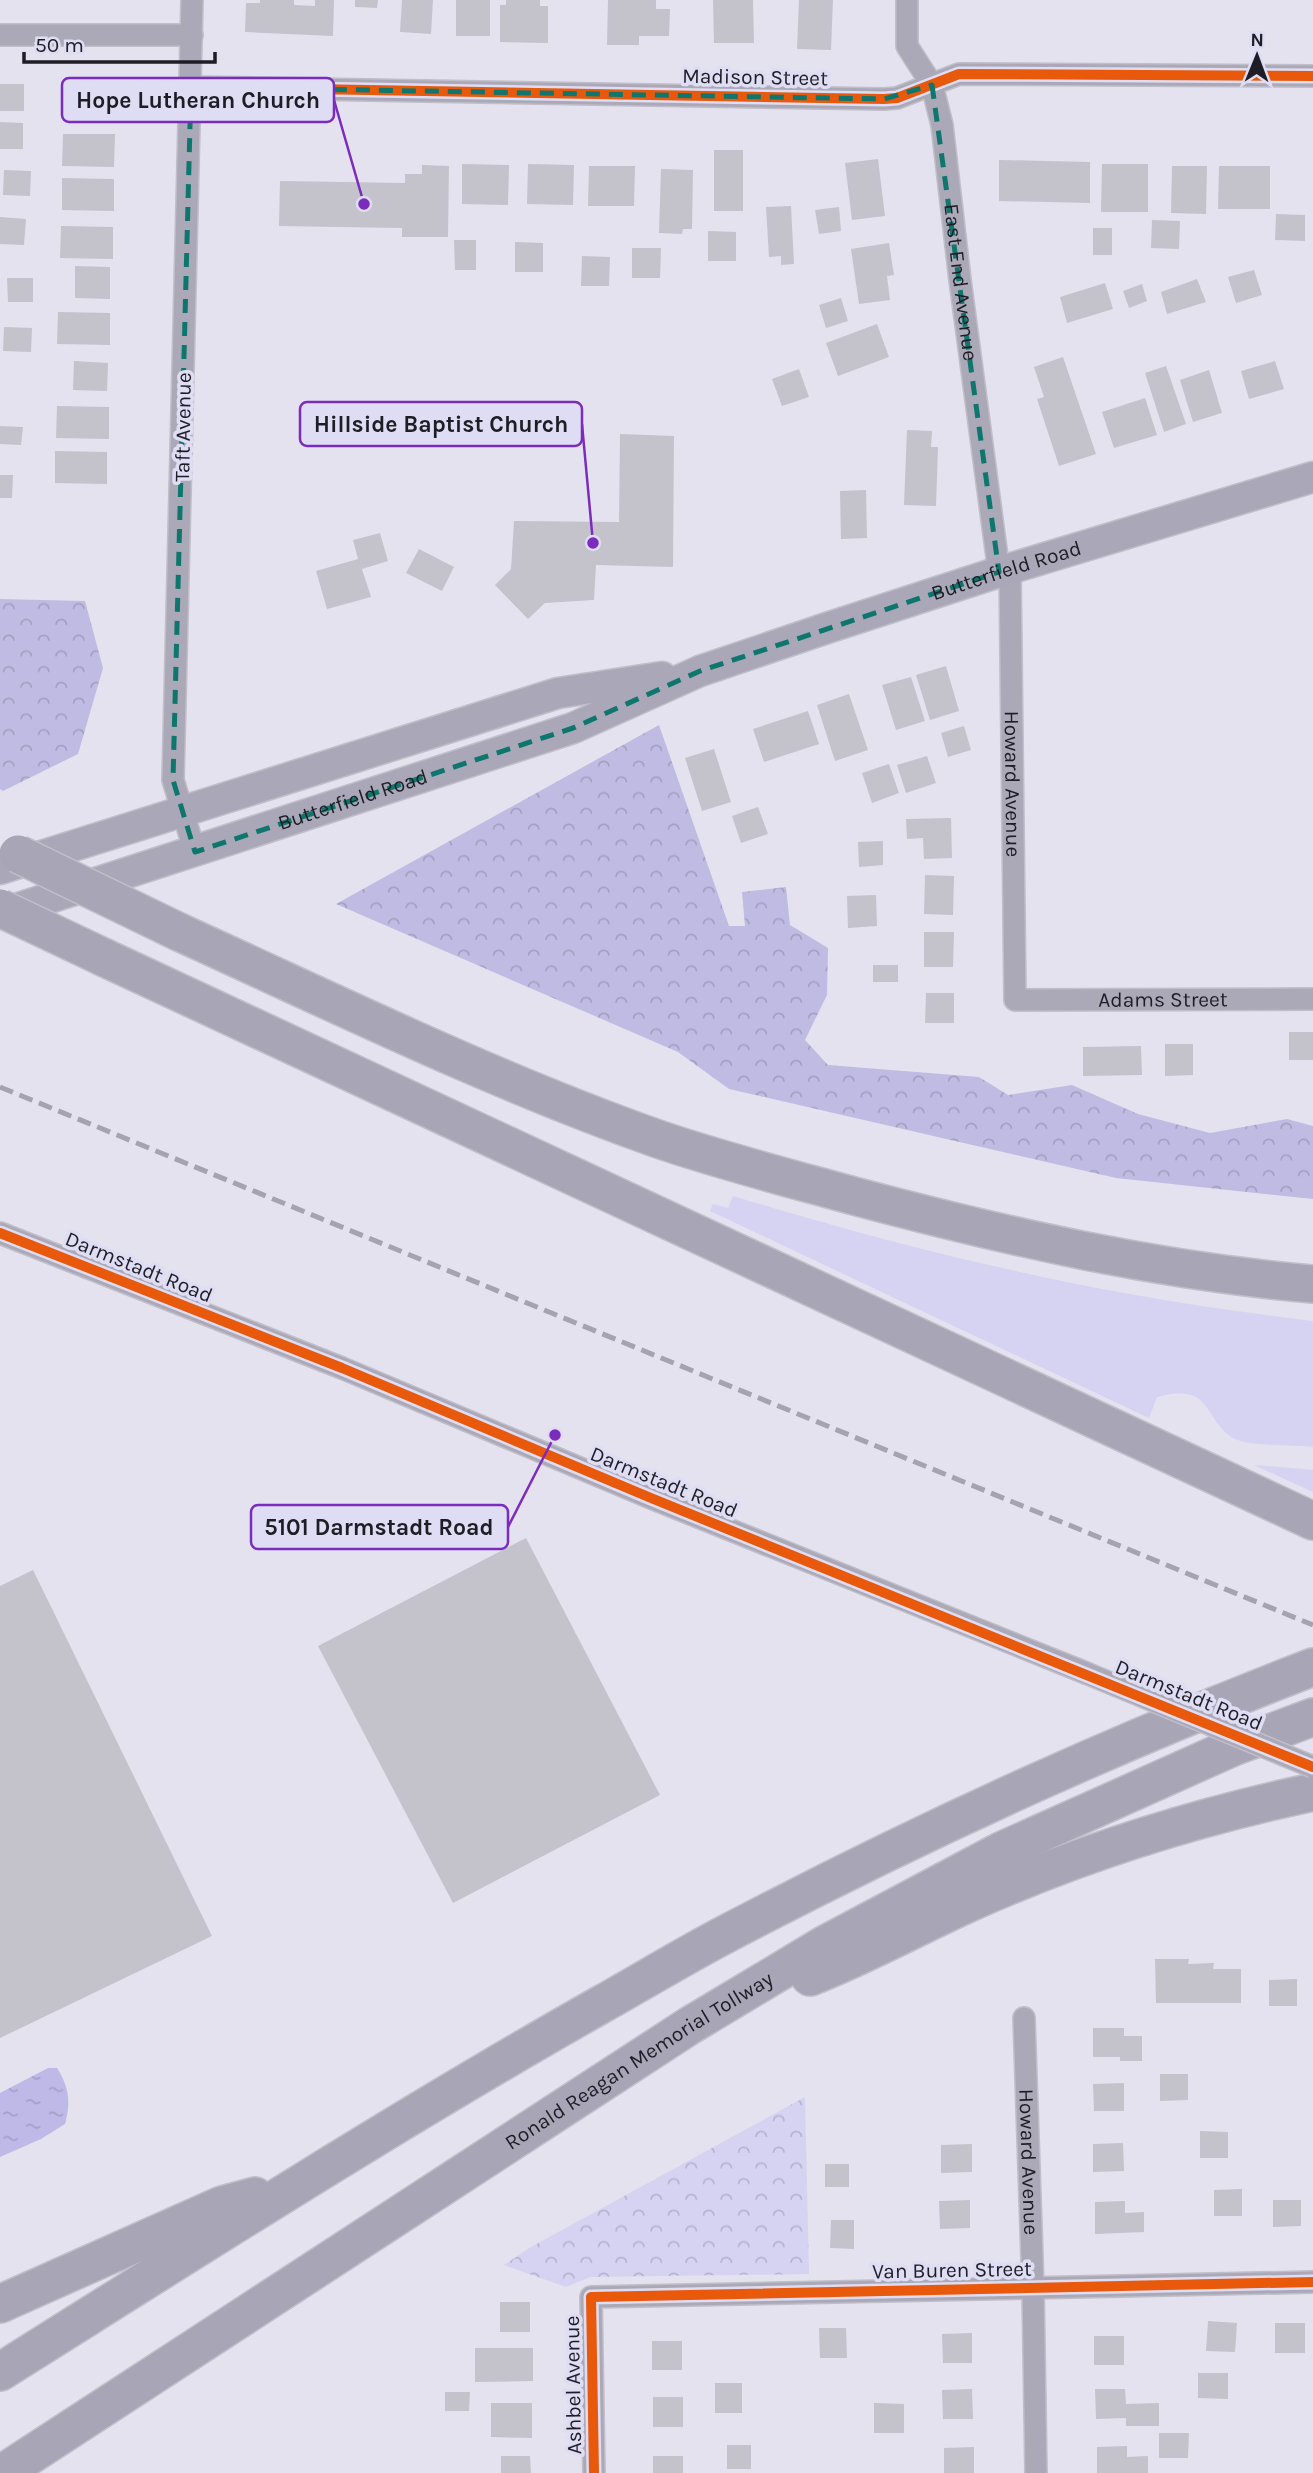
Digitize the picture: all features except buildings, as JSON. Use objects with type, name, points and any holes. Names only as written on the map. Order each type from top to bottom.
[{"type":"highway","points":[[0,845],[179,932],[533,1091],[660,1140],[810,1184],[1035,1241],[1180,1267],[1313,1284]]},
{"type":"highway","points":[[0,908],[1313,1521]]},
{"type":"highway","points":[[0,2372],[296,2185],[489,2068],[725,1935],[1019,1791],[1139,1737],[1313,1667]]},
{"type":"highway","name":"Ronald Reagan Memorial Tollway","points":[[3,2473],[689,2026],[824,1945],[1001,1851],[1208,1758],[1313,1717]]},
{"type":"highway","points":[[689,2026],[830,1970],[971,1902],[1070,1862],[1203,1820],[1313,1792]]},
{"type":"highway","points":[[0,2304],[222,2205],[296,2185]]},
{"type":"main road","name":"Butterfield Road","points":[[0,914],[573,728],[700,671],[1005,570],[1313,477]]},
{"type":"main road","name":"Butterfield Road","points":[[0,869],[182,809],[558,693],[700,671]]},
{"type":"street","name":"Taft Avenue","points":[[192,0],[173,780],[195,852]]},
{"type":"street","name":"East End Avenue","points":[[907,0],[906,46],[932,85],[942,125],[960,280],[1005,570]]},
{"type":"street","points":[[0,35],[192,35]]},
{"type":"street","name":"Madison Street","points":[[191,86],[884,99],[897,98],[959,74],[1313,76]]},
{"type":"street","name":"Howard Avenue","points":[[1005,570],[1015,1000]]},
{"type":"street","name":"Adams Street","points":[[1015,1000],[1313,999]]},
{"type":"street","name":"Darmstadt Road","points":[[0,1233],[342,1368],[650,1498],[1313,1768]]},
{"type":"street","name":"Howard Avenue","points":[[1024,2018],[1036,2473]]},
{"type":"street","name":"Van Buren Street","points":[[591,2297],[1313,2282]]},
{"type":"street","name":"Ashbel Avenue","points":[[591,2297],[594,2473]]},
{"type":"highlighted area","points":[[932,85],[999,572],[700,671],[573,728],[195,852],[173,780],[191,87],[884,99]]},
{"type":"green space","points":[[0,599],[85,601],[103,668],[78,754],[3,791],[0,789]]},
{"type":"green space","points":[[659,725],[729,926],[745,926],[742,892],[786,887],[790,925],[828,948],[827,995],[805,1040],[828,1065],[979,1077],[1008,1095],[1072,1085],[1138,1114],[1210,1133],[1287,1119],[1313,1126],[1313,1199],[1116,1178],[729,1089],[678,1052],[336,904]]},
{"type":"green space","points":[[733,1196],[878,1238],[1075,1284],[1313,1321],[1313,1447],[1241,1441],[1220,1427],[1200,1400],[1190,1395],[1177,1393],[1157,1397],[1149,1418],[710,1211],[713,1204],[728,1208]]},
{"type":"green space","points":[[1254,1465],[1313,1470],[1313,1492]]},
{"type":"green space","points":[[805,2097],[809,2274],[590,2277],[566,2287],[504,2265],[531,2247]]},
{"type":"water","points":[[48,2068],[57,2068],[66,2088],[68,2109],[65,2124],[41,2139],[0,2157],[0,2093]]},
{"type":"railway","points":[[0,1087],[1313,1625]]},
{"type":"cycle path","points":[[191,87],[884,99],[897,98],[959,74],[1313,76]]},
{"type":"cycle path","points":[[0,1233],[342,1368],[651,1498],[1313,1767]]},
{"type":"cycle path","points":[[594,2473],[591,2297],[1313,2282]]},
{"type":"place","name":"Hope Lutheran Church","points":[[364,204]]},
{"type":"place","name":"Hillside Baptist Church","points":[[593,543]]},
{"type":"place","name":"5101 Darmstadt Road","points":[[555,1435]]}]
